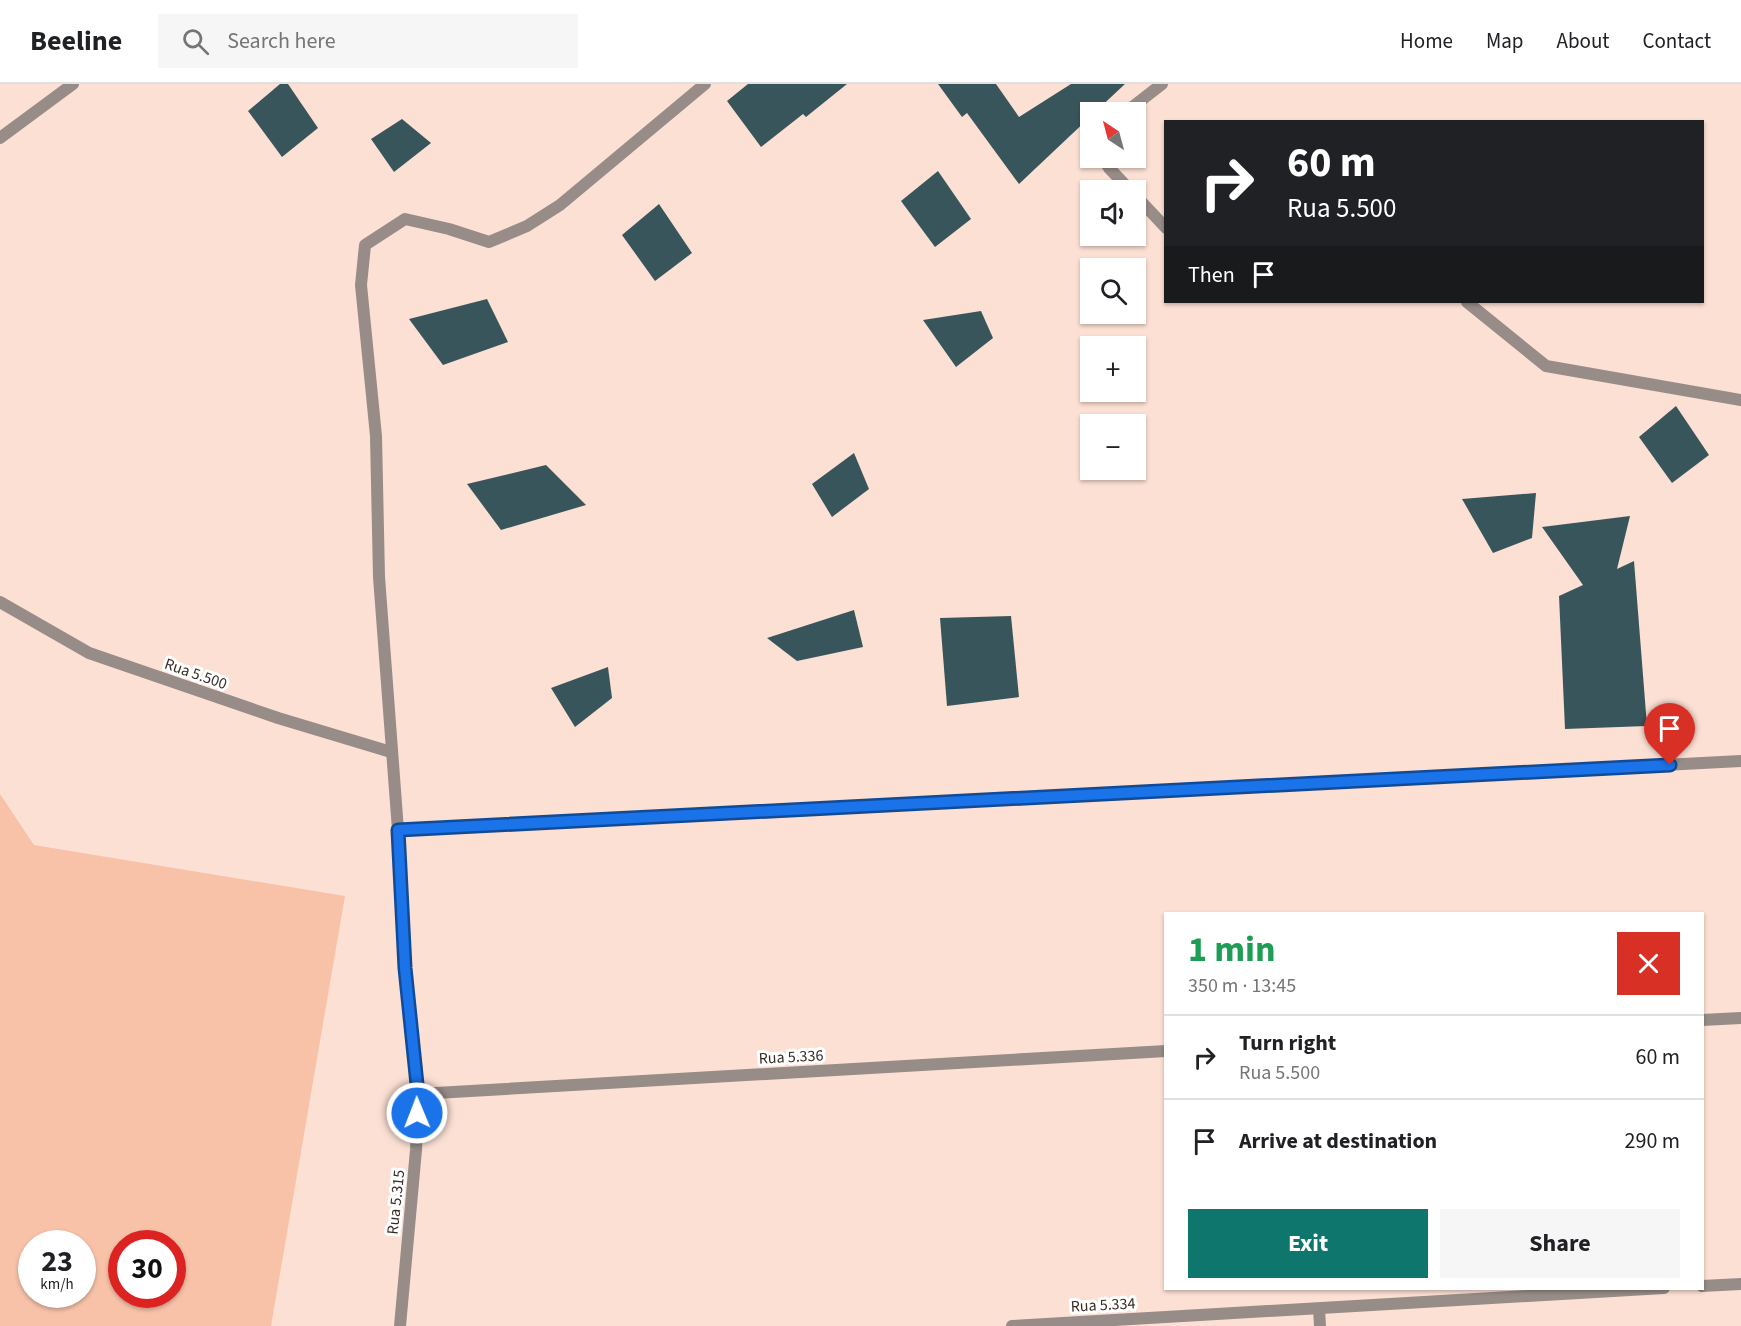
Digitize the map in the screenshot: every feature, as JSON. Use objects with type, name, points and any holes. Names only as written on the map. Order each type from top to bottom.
[{"type":"street","points":[[0,138],[74,84]]},
{"type":"street","name":"Rua 5.315","points":[[400,1326],[416,1150],[418,1094],[405,968],[398,830],[379,577],[376,436],[361,285],[364,245],[405,219],[449,229],[489,243],[527,226],[560,205],[705,84]]},
{"type":"street","points":[[1139,102],[1162,84]]},
{"type":"street","points":[[1109,168],[1120,180]]},
{"type":"street","points":[[1146,207],[1164,226]]},
{"type":"street","points":[[1468,303],[1546,366],[1741,400]]},
{"type":"street","name":"Rua 5.500","points":[[0,602],[89,653],[278,718],[391,752]]},
{"type":"street","points":[[398,830],[1741,761]]},
{"type":"street","points":[[1704,1020],[1741,1018]]},
{"type":"street","name":"Rua 5.336","points":[[418,1094],[1164,1051]]},
{"type":"street","points":[[1704,1286],[1741,1284]]},
{"type":"street","name":"Rua 5.334","points":[[1012,1326],[1631,1290]]},
{"type":"street","points":[[1319,1309],[1320,1326]]},
{"type":"shaded area","points":[[0,794],[34,845],[345,896],[271,1326],[0,1326]]},
{"type":"building","points":[[280,84],[288,84],[318,128],[282,157],[248,111]]},
{"type":"building","points":[[748,84],[847,84],[806,117],[803,114],[761,147],[727,101]]},
{"type":"building","points":[[938,84],[996,84],[1019,117],[1071,84],[1125,84],[1106,102],[1080,102],[1080,126],[1019,184],[967,113],[962,117]]},
{"type":"building","points":[[402,119],[431,143],[394,172],[371,139]]},
{"type":"building","points":[[938,171],[971,219],[935,247],[901,201]]},
{"type":"building","points":[[659,204],[692,253],[655,281],[622,235]]},
{"type":"building","points":[[487,299],[508,342],[443,365],[409,319]]},
{"type":"building","points":[[981,311],[993,338],[956,367],[923,320]]},
{"type":"building","points":[[1676,406],[1709,455],[1672,483],[1639,437]]},
{"type":"building","points":[[854,453],[869,489],[832,517],[812,484]]},
{"type":"building","points":[[546,465],[586,505],[501,530],[467,484]]},
{"type":"building","points":[[1536,493],[1532,538],[1493,553],[1462,499]]},
{"type":"building","points":[[1630,516],[1617,569],[1634,561],[1647,726],[1565,729],[1559,596],[1583,585],[1542,527]]},
{"type":"building","points":[[854,610],[863,647],[797,661],[767,638]]},
{"type":"building","points":[[1011,616],[1019,697],[947,706],[940,618]]},
{"type":"building","points":[[608,667],[612,698],[575,727],[551,688]]},
{"type":"route","points":[[417,1113],[418,1094],[405,968],[398,830],[1670,765]]}]
